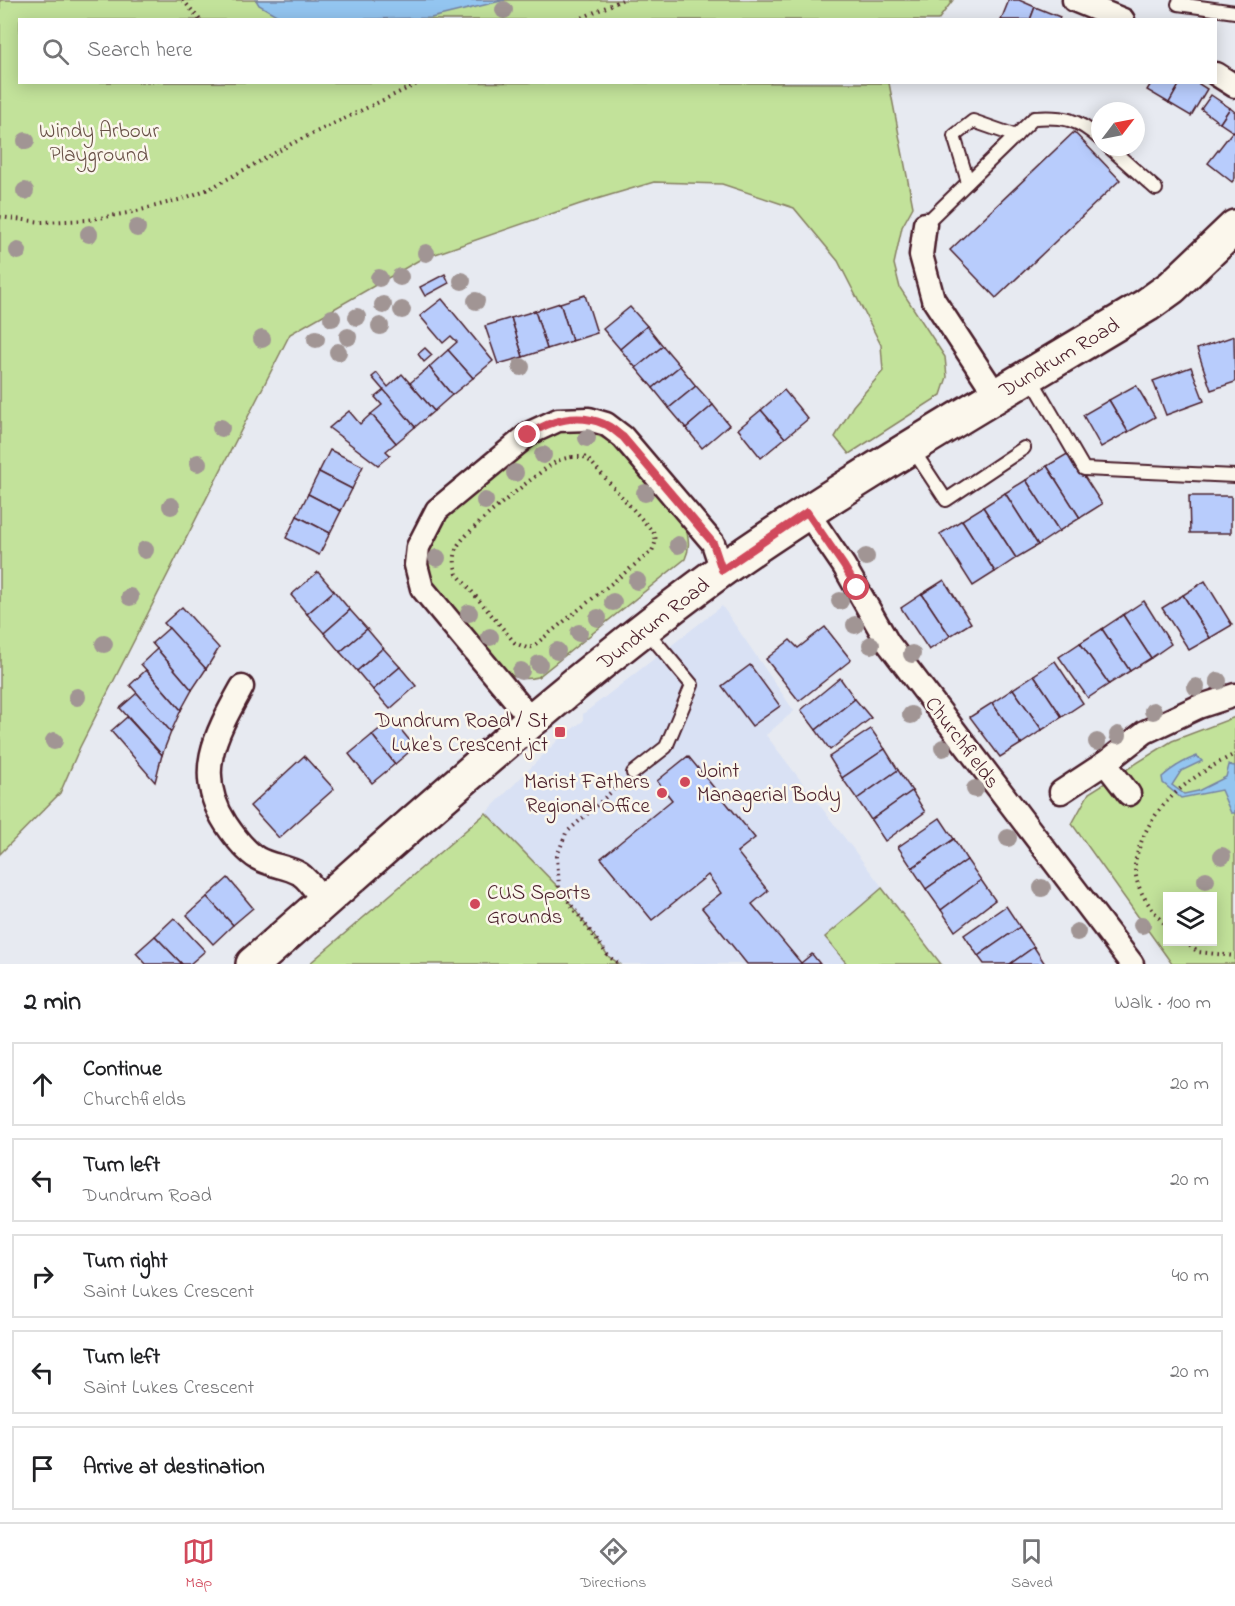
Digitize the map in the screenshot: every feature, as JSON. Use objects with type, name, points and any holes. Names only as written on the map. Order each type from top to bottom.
[{"type":"main road","name":"Dundrum Road","points":[[253,964],[531,719],[644,628],[722,570],[807,512],[911,446],[1147,305],[1173,287],[1235,227]]},
{"type":"street","points":[[1074,0],[1118,18]]},
{"type":"street","points":[[1217,75],[1235,86]]},
{"type":"street","points":[[925,224],[921,255],[933,299],[996,395]]},
{"type":"street","points":[[531,719],[422,588],[416,565],[418,547],[437,510],[530,433],[558,420],[589,419],[606,424],[623,437],[713,543],[722,570]]},
{"type":"street","name":"Churchfields","points":[[807,512],[844,566],[888,643],[1132,964]]},
{"type":"street","points":[[242,687],[224,719],[214,747],[209,769],[211,792],[232,832],[250,853],[260,860],[301,875],[324,902]]},
{"type":"street","points":[[1061,792],[1105,763],[1145,732],[1198,707],[1235,695]]},
{"type":"street","points":[[1105,763],[1129,794]]},
{"type":"lane","points":[[1178,4],[1235,12]]},
{"type":"lane","points":[[925,224],[1034,118],[1056,117],[1085,125],[1091,131]]},
{"type":"lane","points":[[968,182],[954,136],[973,121],[1016,136]]},
{"type":"lane","points":[[1119,156],[1156,189]]},
{"type":"lane","points":[[1029,375],[1084,469],[1235,476]]},
{"type":"lane","points":[[911,446],[946,500],[1024,448]]},
{"type":"lane","points":[[633,773],[666,747],[692,685],[644,628]]},
{"type":"path","points":[[183,0],[198,18]]},
{"type":"path","points":[[582,18],[622,0]]},
{"type":"path","points":[[0,217],[41,222],[88,220],[133,212],[182,199],[212,188],[293,143],[417,84]]},
{"type":"path","points":[[572,457],[584,457],[591,462],[654,533],[656,539],[652,551],[532,647],[527,648],[514,644],[457,574],[454,566],[458,545],[478,524],[554,463],[572,457]]},
{"type":"path","points":[[1163,923],[1151,910],[1136,878],[1135,858],[1148,826],[1171,796],[1209,767],[1235,754]]},
{"type":"path","points":[[620,964],[609,957],[558,888],[557,856],[566,833],[600,800],[633,773]]},
{"type":"path","points":[[1190,946],[1198,952],[1235,956]]},
{"type":"shaded area","points":[[722,606],[794,711],[766,735],[941,964],[620,964],[609,957],[558,888],[486,813],[560,738],[583,721],[583,714]]},
{"type":"green space","name":"Windy Arbour Playground","points":[[0,0],[953,0],[940,18],[18,18],[18,84],[889,84],[913,207],[902,227],[894,264],[900,288],[945,357],[947,377],[941,395],[849,454],[835,437],[853,406],[883,371],[881,345],[838,261],[794,208],[722,184],[654,182],[580,204],[421,259],[290,334],[80,747],[60,793],[0,854]]},
{"type":"green space","points":[[570,429],[591,433],[610,442],[686,528],[688,551],[685,559],[538,677],[520,678],[504,671],[431,584],[426,572],[427,557],[434,536],[447,515],[538,440]]},
{"type":"green space","points":[[1235,717],[1235,964],[1172,964],[1072,824],[1089,793],[1172,741]]},
{"type":"green space","name":"CUS Sports Grounds","points":[[486,813],[559,888],[609,957],[620,964],[309,964]]},
{"type":"green space","points":[[882,888],[941,964],[847,964],[825,937]]},
{"type":"water","points":[[256,0],[505,0],[431,18],[282,18],[259,5]]},
{"type":"water","points":[[1197,756],[1202,761],[1181,771],[1172,785],[1184,794],[1198,791],[1226,777],[1229,765],[1235,766],[1235,813],[1231,813],[1221,790],[1181,798],[1163,783],[1162,777],[1166,773]]},
{"type":"building","points":[[1009,0],[1019,0],[1035,7],[1031,18],[1002,18]]},
{"type":"building","points":[[1035,7],[1060,17],[1060,18],[1031,18]]},
{"type":"building","points":[[1151,84],[1180,84],[1169,103],[1147,90]]},
{"type":"building","points":[[1180,84],[1199,84],[1207,89],[1191,116],[1169,103]]},
{"type":"building","points":[[1211,95],[1230,108],[1220,123],[1201,109]]},
{"type":"building","points":[[1230,108],[1235,112],[1235,133],[1220,123]]},
{"type":"building","points":[[1233,131],[1235,133],[1235,178],[1232,182],[1208,163]]},
{"type":"building","points":[[1074,132],[1091,150],[1091,156],[1097,156],[1120,180],[996,298],[950,250]]},
{"type":"building","points":[[445,274],[449,283],[425,296],[420,287]]},
{"type":"building","points":[[585,295],[597,333],[572,341],[560,303]]},
{"type":"building","points":[[442,299],[493,361],[473,378],[448,350],[457,342],[451,336],[443,343],[420,316]]},
{"type":"building","points":[[560,303],[572,341],[547,349],[535,311]]},
{"type":"building","points":[[630,307],[647,326],[620,349],[603,329]]},
{"type":"building","points":[[535,311],[547,349],[523,357],[511,318]]},
{"type":"building","points":[[511,318],[523,357],[498,364],[485,326]]},
{"type":"building","points":[[647,326],[663,346],[636,368],[620,349]]},
{"type":"building","points":[[1234,336],[1235,382],[1211,390],[1197,349]]},
{"type":"building","points":[[663,346],[680,366],[653,388],[636,368]]},
{"type":"building","points":[[425,348],[432,355],[424,362],[418,354]]},
{"type":"building","points":[[448,350],[473,378],[452,395],[429,367]]},
{"type":"building","points":[[680,366],[696,386],[669,408],[653,388]]},
{"type":"building","points":[[429,367],[452,395],[434,411],[410,383]]},
{"type":"building","points":[[1191,367],[1204,401],[1166,415],[1153,381]]},
{"type":"building","points":[[377,373],[388,387],[402,374],[434,411],[415,427],[372,377]]},
{"type":"building","points":[[1136,385],[1155,417],[1128,432],[1109,400]]},
{"type":"building","points":[[696,386],[713,405],[686,428],[669,408]]},
{"type":"building","points":[[384,390],[415,427],[396,443],[371,414],[382,405],[375,397]]},
{"type":"building","points":[[784,390],[808,419],[785,438],[761,410]]},
{"type":"building","points":[[1109,400],[1128,432],[1101,447],[1083,415]]},
{"type":"building","points":[[713,405],[729,425],[702,448],[686,428]]},
{"type":"building","points":[[761,410],[785,438],[761,458],[738,429]]},
{"type":"building","points":[[349,411],[360,424],[371,414],[396,443],[386,451],[390,455],[378,465],[329,428]]},
{"type":"building","points":[[330,450],[363,466],[352,489],[319,472]]},
{"type":"building","points":[[1069,453],[1102,504],[1080,518],[1047,466]]},
{"type":"building","points":[[1047,466],[1080,518],[1059,531],[1026,480]]},
{"type":"building","points":[[319,472],[352,489],[341,511],[308,494]]},
{"type":"building","points":[[1026,480],[1059,531],[1038,545],[1005,493]]},
{"type":"building","points":[[1005,493],[1038,545],[1016,558],[983,507]]},
{"type":"building","points":[[308,494],[341,511],[330,533],[297,516]]},
{"type":"building","points":[[1189,496],[1231,496],[1231,533],[1190,533]]},
{"type":"building","points":[[983,507],[1016,558],[995,572],[962,520]]},
{"type":"building","points":[[297,516],[330,533],[319,555],[286,538]]},
{"type":"building","points":[[962,520],[995,572],[973,586],[940,534]]},
{"type":"building","points":[[318,572],[334,591],[307,614],[291,595]]},
{"type":"building","points":[[944,580],[971,623],[950,636],[922,594]]},
{"type":"building","points":[[1205,581],[1232,625],[1210,638],[1183,595]]},
{"type":"building","points":[[334,591],[350,610],[324,633],[307,614]]},
{"type":"building","points":[[922,594],[950,636],[929,650],[901,608]]},
{"type":"building","points":[[1183,595],[1210,638],[1189,650],[1162,608]]},
{"type":"building","points":[[1144,601],[1171,644],[1151,658],[1123,615]]},
{"type":"building","points":[[182,607],[219,648],[206,669],[164,623]]},
{"type":"building","points":[[350,610],[367,629],[340,652],[324,633]]},
{"type":"building","points":[[1123,615],[1151,658],[1130,671],[1102,629]]},
{"type":"building","points":[[825,627],[851,660],[799,701],[766,659],[790,640],[798,648]]},
{"type":"building","points":[[169,628],[206,669],[192,690],[152,643]]},
{"type":"building","points":[[367,629],[383,648],[357,671],[340,652]]},
{"type":"building","points":[[1102,629],[1130,671],[1109,684],[1080,643]]},
{"type":"building","points":[[1080,643],[1109,684],[1088,698],[1059,657]]},
{"type":"building","points":[[383,648],[400,667],[373,690],[357,671]]},
{"type":"building","points":[[157,649],[192,690],[181,710],[141,664]]},
{"type":"building","points":[[1055,661],[1083,703],[1062,717],[1034,675]]},
{"type":"building","points":[[750,665],[780,706],[752,726],[722,686]]},
{"type":"building","points":[[400,667],[416,686],[390,709],[373,690]]},
{"type":"building","points":[[146,670],[181,710],[171,732],[130,685]]},
{"type":"building","points":[[1034,675],[1062,717],[1042,730],[1013,689]]},
{"type":"building","points":[[840,678],[855,699],[816,730],[801,710]]},
{"type":"building","points":[[1013,689],[1042,730],[1021,744],[992,703]]},
{"type":"building","points":[[137,693],[171,732],[162,755],[120,708]]},
{"type":"building","points":[[855,699],[871,718],[830,750],[816,730]]},
{"type":"building","points":[[992,703],[1021,744],[1000,757],[970,717]]},
{"type":"building","points":[[127,717],[162,755],[155,782],[111,731]]},
{"type":"building","points":[[392,719],[415,747],[395,764],[372,735]]},
{"type":"building","points":[[871,729],[885,749],[842,778],[829,757]]},
{"type":"building","points":[[372,735],[395,764],[372,783],[349,754]]},
{"type":"building","points":[[885,749],[898,770],[857,799],[842,778]]},
{"type":"building","points":[[304,756],[334,789],[279,838],[250,806]]},
{"type":"building","points":[[688,756],[755,838],[737,852],[768,891],[752,904],[801,963],[812,954],[820,964],[747,964],[702,908],[721,893],[708,875],[652,920],[601,858],[672,800],[657,781]]},
{"type":"building","points":[[898,770],[912,791],[871,820],[857,799]]},
{"type":"building","points":[[912,791],[925,812],[885,841],[871,820]]},
{"type":"building","points":[[940,818],[954,839],[912,868],[898,847]]},
{"type":"building","points":[[954,839],[967,860],[926,889],[912,868]]},
{"type":"building","points":[[967,860],[981,880],[941,910],[926,889]]},
{"type":"building","points":[[228,878],[253,908],[233,925],[207,897]]},
{"type":"building","points":[[981,880],[995,900],[955,931],[941,910]]},
{"type":"building","points":[[207,897],[233,925],[213,944],[187,915]]},
{"type":"building","points":[[1006,906],[1020,927],[978,956],[964,935]]},
{"type":"building","points":[[174,918],[205,951],[190,964],[182,964],[155,936]]},
{"type":"building","points":[[1020,927],[1034,947],[1010,964],[984,964],[978,956]]},
{"type":"building","points":[[155,936],[182,964],[146,964],[136,953]]},
{"type":"building","points":[[1034,947],[1045,964],[1010,964]]},
{"type":"place","name":"Dundrum Road / St Luke's Crescent jct","points":[[560,732]]},
{"type":"place","name":"Joint Managerial Body","points":[[685,782]]},
{"type":"place","name":"Marist Fathers Regional Office","points":[[662,793]]},
{"type":"place","name":"CUS Sports Grounds","points":[[475,904]]},
{"type":"route","points":[[528,435],[558,420],[572,418],[589,419],[606,424],[623,437],[713,543],[722,570],[807,512],[857,588]]}]
